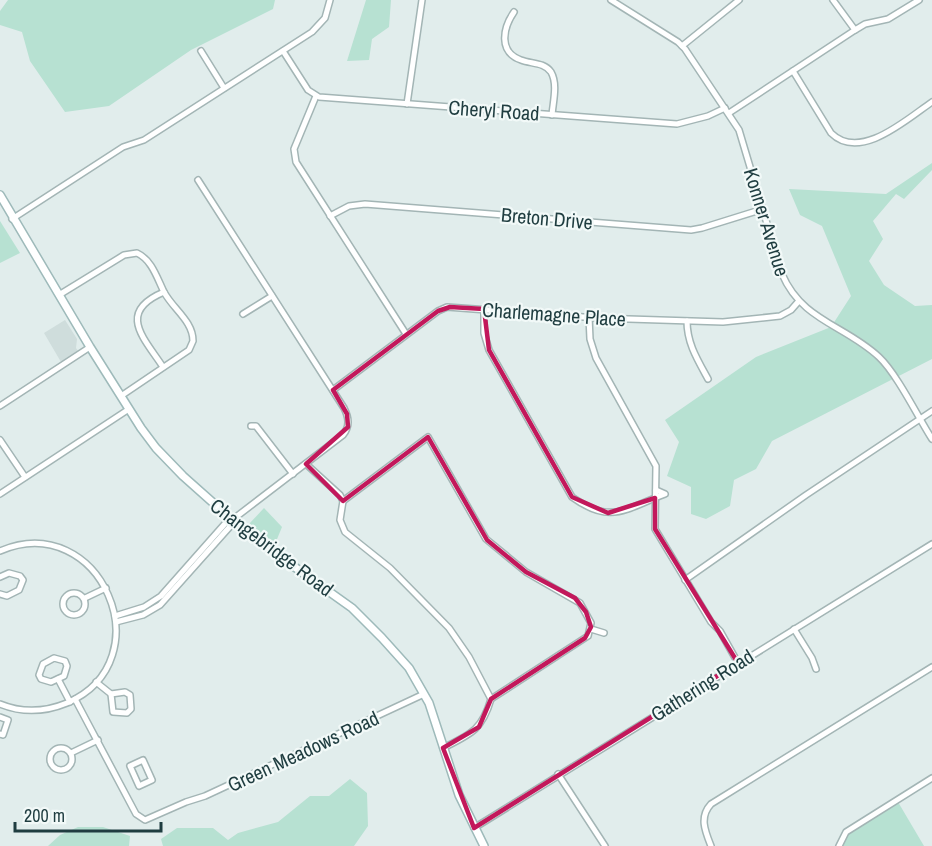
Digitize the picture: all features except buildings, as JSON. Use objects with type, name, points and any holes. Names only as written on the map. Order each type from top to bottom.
[{"type":"main road","name":"Changebridge Road","points":[[0,195],[12,219],[90,347],[129,409],[161,453],[232,520],[352,608],[402,660],[415,677],[432,711],[459,795],[484,846]]},
{"type":"street","points":[[12,219],[123,147],[144,140],[312,32],[322,23],[328,12],[330,0]]},
{"type":"street","points":[[407,104],[422,0]]},
{"type":"street","name":"Konner Avenue","points":[[611,0],[682,46],[739,130],[782,274],[798,302],[887,365],[932,439]]},
{"type":"street","points":[[682,46],[739,0]]},
{"type":"street","points":[[833,0],[855,30]]},
{"type":"street","name":"Cheryl Road","points":[[316,96],[676,124],[727,110],[793,71],[865,24],[888,20],[919,0]]},
{"type":"street","points":[[514,12],[507,22],[505,44],[515,57],[540,64],[551,72],[555,83],[552,115]]},
{"type":"street","points":[[201,51],[225,88]]},
{"type":"street","points":[[283,51],[308,90],[316,96],[294,149],[294,157],[406,334]]},
{"type":"street","points":[[793,71],[831,133],[836,138],[845,141],[864,143],[870,141],[932,102]]},
{"type":"street","points":[[116,619],[161,596],[232,520],[343,435],[348,427],[347,414],[333,390],[198,180]]},
{"type":"street","name":"Breton Drive","points":[[330,216],[349,206],[365,204],[691,230],[763,209]]},
{"type":"street","points":[[59,295],[124,255],[134,253],[143,256],[148,262],[164,292],[191,328],[193,341],[189,350],[121,396]]},
{"type":"street","points":[[164,292],[144,305],[136,319],[141,332],[164,368]]},
{"type":"street","points":[[243,314],[272,296]]},
{"type":"street","name":"Charlemagne Place","points":[[333,390],[441,309],[450,307],[589,317],[723,322],[780,316],[791,310],[798,302]]},
{"type":"street","points":[[484,309],[483,330],[489,350],[572,497],[588,507],[608,513],[665,494],[656,490]]},
{"type":"street","points":[[589,317],[590,339],[596,358],[656,465],[655,529],[738,663]]},
{"type":"street","points":[[687,321],[690,346],[708,379]]},
{"type":"street","points":[[0,406],[90,347]]},
{"type":"street","points":[[0,494],[129,409]]},
{"type":"street","points":[[685,580],[806,495],[932,411]]},
{"type":"street","points":[[251,426],[256,426],[293,474]]},
{"type":"street","points":[[342,501],[428,437],[486,539],[526,572],[580,603],[591,623],[591,629],[585,638],[491,699],[482,723],[443,748]]},
{"type":"street","points":[[0,440],[25,477]]},
{"type":"street","points":[[306,464],[335,490],[342,501],[340,520],[345,532],[390,568],[449,628],[469,657],[491,699]]},
{"type":"street","points":[[0,551],[24,544],[57,547],[74,555],[90,566],[106,588],[116,619],[108,664],[96,681],[72,700],[52,709],[32,711],[2,705],[0,717],[8,720],[3,735],[0,734]]},
{"type":"street","name":"Gathering Road","points":[[474,828],[932,544]]},
{"type":"street","points":[[0,569],[2,577],[9,573],[20,576],[22,580],[19,590],[7,596],[0,594]]},
{"type":"street","points":[[85,598],[106,588]]},
{"type":"street","points":[[70,592],[85,598],[83,613],[77,615],[66,612],[63,607],[66,594],[70,592]]},
{"type":"street","points":[[591,629],[604,633]]},
{"type":"street","points":[[794,629],[816,669]]},
{"type":"street","points":[[54,658],[65,661],[68,666],[64,676],[58,679],[51,682],[41,679],[39,675],[43,664],[54,658]]},
{"type":"street","points":[[711,846],[704,821],[705,812],[711,804],[932,667]]},
{"type":"street","name":"Green Meadows Road","points":[[58,679],[98,740],[136,814],[145,820],[205,796],[424,694]]},
{"type":"street","points":[[96,681],[111,694],[113,712],[131,709],[128,693],[111,694]]},
{"type":"street","points":[[71,753],[98,740]]},
{"type":"street","points":[[55,749],[68,750],[71,753],[69,768],[66,770],[52,767],[51,756],[55,749]]},
{"type":"street","points":[[143,760],[152,780],[139,786],[135,776],[130,766],[143,760]]},
{"type":"street","points":[[558,774],[605,846]]},
{"type":"street","points":[[120,783],[135,776]]},
{"type":"street","points":[[839,846],[846,832],[932,778]]},
{"type":"highlighted area","points":[[450,307],[484,309],[489,350],[572,497],[608,513],[655,498],[655,529],[738,663],[474,828],[443,748],[479,727],[491,699],[585,638],[591,627],[586,612],[575,598],[526,572],[487,540],[428,437],[343,501],[306,464],[348,427],[347,414],[333,390],[438,311]]},
{"type":"shaded area","points":[[65,320],[77,339],[78,351],[61,362],[44,333]]},
{"type":"green space","points":[[8,0],[275,0],[273,9],[191,50],[109,106],[65,112],[30,61],[22,32],[0,25],[0,11]]},
{"type":"green space","points":[[366,0],[391,0],[389,27],[372,39],[369,60],[347,61]]},
{"type":"green space","points":[[932,163],[932,170],[904,199],[896,194],[873,221],[883,239],[869,261],[884,285],[915,306],[932,305],[932,359],[772,441],[756,469],[734,480],[730,506],[706,519],[691,514],[691,487],[667,476],[679,442],[665,420],[756,357],[831,327],[851,296],[822,226],[800,215],[789,189],[886,194]]},
{"type":"green space","points":[[0,221],[20,253],[0,263]]},
{"type":"green space","points":[[264,508],[282,527],[275,544],[249,524]]},
{"type":"green space","points":[[350,779],[367,793],[368,826],[354,846],[163,846],[161,839],[177,828],[213,828],[228,840],[238,833],[278,822],[310,796],[329,796]]},
{"type":"green space","points":[[898,802],[924,846],[842,846],[849,833]]},
{"type":"green space","points":[[78,827],[103,827],[130,836],[129,846],[48,846],[60,835]]}]
